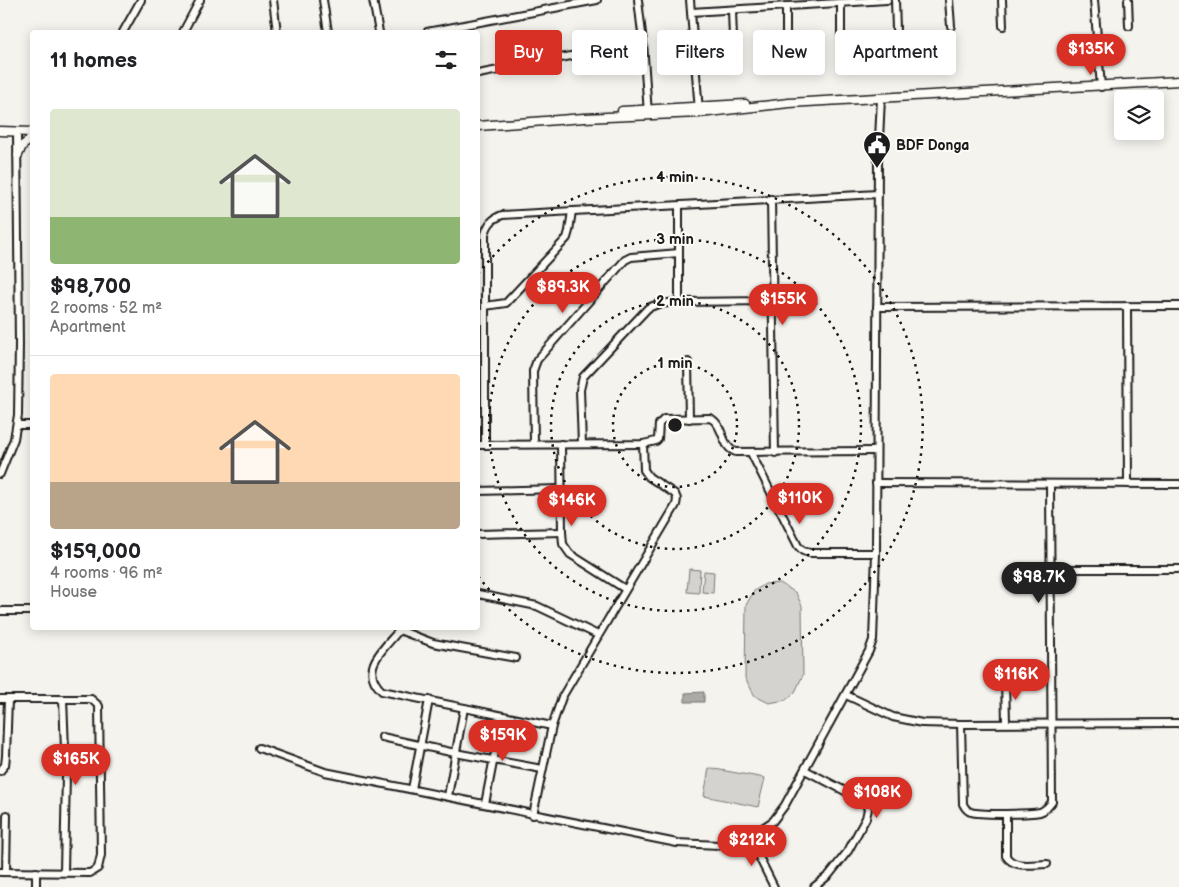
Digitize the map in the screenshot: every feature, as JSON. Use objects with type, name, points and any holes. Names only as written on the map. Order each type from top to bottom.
[{"type":"main road","points":[[480,121],[648,112],[734,110],[762,105],[1002,91],[1020,92],[1179,78]]},
{"type":"main road","points":[[1101,85],[1179,81]]},
{"type":"main road","points":[[480,126],[648,112]]},
{"type":"main road","points":[[0,131],[30,132]]},
{"type":"main road","points":[[18,155],[22,146],[30,140]]},
{"type":"street","points":[[125,30],[141,0]]},
{"type":"street","points":[[184,30],[200,0]]},
{"type":"street","points":[[273,0],[278,30]]},
{"type":"street","points":[[323,0],[328,30]]},
{"type":"street","points":[[373,0],[379,30]]},
{"type":"street","points":[[438,30],[596,0]]},
{"type":"street","points":[[638,0],[642,30]]},
{"type":"street","points":[[690,0],[699,110]]},
{"type":"street","points":[[691,12],[887,0]]},
{"type":"street","points":[[895,0],[896,29]]},
{"type":"street","points":[[949,0],[951,26]]},
{"type":"street","points":[[1002,0],[1003,26]]},
{"type":"street","points":[[1094,0],[1101,85]]},
{"type":"street","points":[[1128,0],[1129,26]]},
{"type":"street","points":[[841,3],[841,30]]},
{"type":"street","points":[[786,6],[786,30]]},
{"type":"street","points":[[732,10],[733,30]]},
{"type":"street","points":[[480,74],[572,56]]},
{"type":"street","points":[[645,75],[648,112]]},
{"type":"street","points":[[259,748],[325,772],[534,815],[692,844],[719,845],[749,837],[773,821],[785,805],[805,770],[846,695],[873,640],[876,553],[878,160],[881,98]]},
{"type":"street","points":[[0,474],[10,451],[17,425],[19,352],[18,132]]},
{"type":"street","points":[[485,445],[485,234],[490,222],[495,218],[502,214],[878,194]]},
{"type":"street","points":[[772,199],[775,453]]},
{"type":"street","points":[[679,206],[679,302]]},
{"type":"street","points":[[485,306],[506,303],[567,238],[572,211]]},
{"type":"street","points":[[534,444],[533,371],[537,360],[625,260],[631,257],[678,253]]},
{"type":"street","points":[[582,444],[580,390],[584,377],[648,308],[658,304],[679,302],[772,302]]},
{"type":"street","points":[[1127,306],[1128,484]]},
{"type":"street","points":[[877,307],[1179,306]]},
{"type":"street","points":[[688,362],[688,418]]},
{"type":"street","points":[[480,445],[643,444],[656,441],[659,424],[664,419],[688,418],[714,419],[732,452],[876,451]]},
{"type":"street","points":[[17,425],[30,425]]},
{"type":"street","points":[[561,444],[563,544],[570,554],[625,589]]},
{"type":"street","points":[[534,815],[552,726],[562,697],[676,505],[677,499],[675,494],[649,477],[644,470],[643,444]]},
{"type":"street","points":[[751,453],[798,546],[810,553],[876,553]]},
{"type":"street","points":[[876,483],[1179,484]]},
{"type":"street","points":[[961,724],[963,804],[966,809],[972,812],[1006,814],[1040,812],[1047,809],[1052,802],[1050,724],[1050,485]]},
{"type":"street","points":[[480,491],[561,489]]},
{"type":"street","points":[[480,534],[562,532]]},
{"type":"street","points":[[1050,569],[1179,569]]},
{"type":"street","points":[[480,594],[537,606],[598,636]]},
{"type":"street","points":[[0,611],[30,611]]},
{"type":"street","points":[[399,630],[376,658],[371,675],[374,684],[382,690],[552,726]]},
{"type":"street","points":[[402,630],[433,643],[516,658]]},
{"type":"street","points":[[1005,679],[1006,723]]},
{"type":"street","points":[[846,695],[879,712],[907,721],[961,724],[1179,723]]},
{"type":"street","points":[[0,699],[93,700],[97,704],[100,709],[100,865],[93,872],[3,872],[7,815]]},
{"type":"street","points":[[0,771],[5,765],[6,756],[8,699]]},
{"type":"street","points":[[64,699],[66,775],[64,872]]},
{"type":"street","points":[[412,789],[429,700]]},
{"type":"street","points":[[448,796],[464,708]]},
{"type":"street","points":[[485,804],[502,716]]},
{"type":"street","points":[[382,737],[542,769]]},
{"type":"street","points":[[805,770],[864,801],[868,809],[866,818],[848,851],[829,875],[814,887]]},
{"type":"street","points":[[1006,814],[1006,856],[1009,861],[1014,864],[1046,864]]},
{"type":"street","points":[[749,837],[774,887]]},
{"type":"street","points":[[36,872],[36,887]]},
{"type":"shaded area","points":[[689,569],[700,570],[699,593],[687,592]]},
{"type":"shaded area","points":[[704,571],[714,572],[713,593],[702,592]]},
{"type":"shaded area","points":[[780,583],[796,593],[802,606],[803,675],[795,692],[786,700],[769,703],[755,696],[745,678],[746,605],[754,591],[765,584]]},
{"type":"shaded area","points":[[704,692],[704,702],[685,702],[685,693]]},
{"type":"shaded area","points":[[709,768],[765,778],[758,807],[704,796]]},
{"type":"place","name":"BDF Donga","points":[[877,169]]}]
